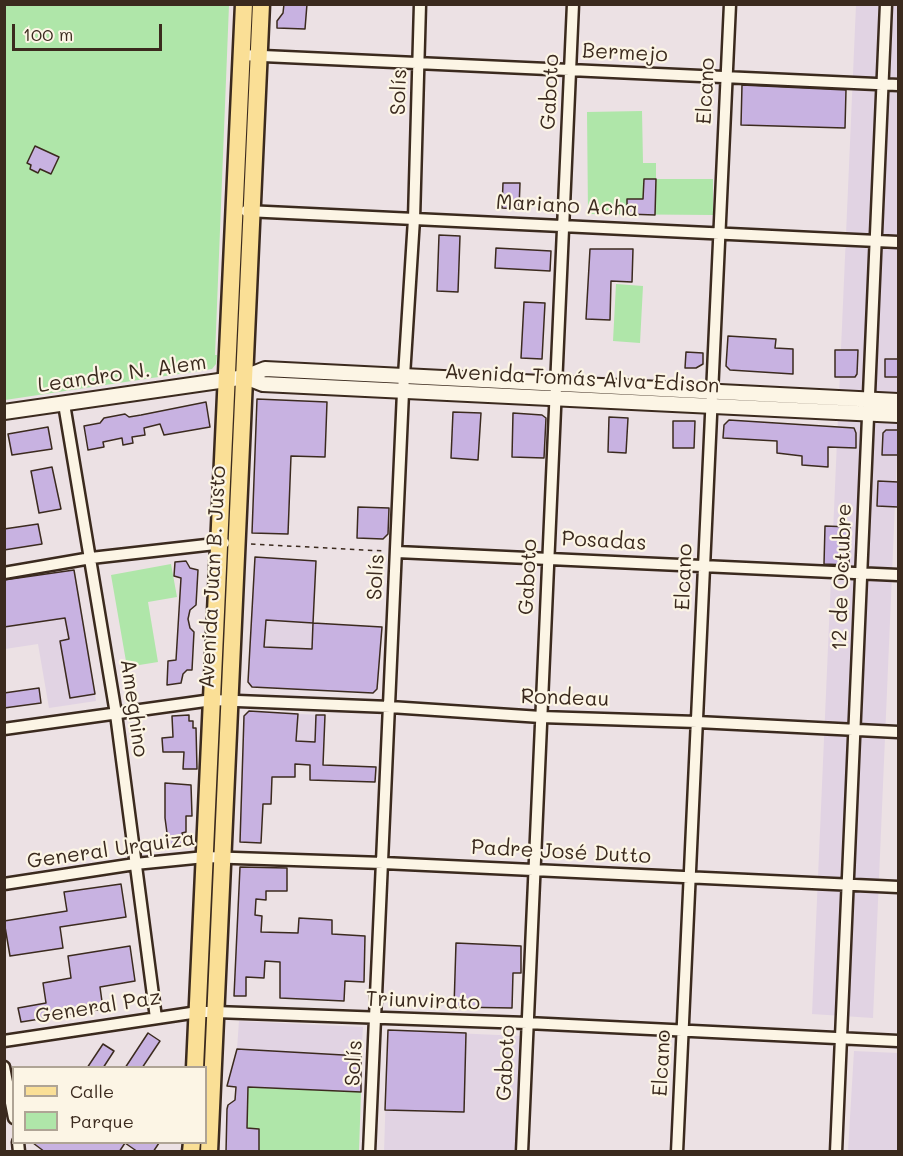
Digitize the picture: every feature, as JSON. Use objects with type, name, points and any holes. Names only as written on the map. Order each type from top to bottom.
[{"type":"main road","name":"Avenida Juan B. Justo","points":[[195,1066],[244,4]]},
{"type":"main road","name":"Avenida Juan B. Justo","points":[[209,1152],[261,4]]},
{"type":"main road","name":"Leandro N. Alem","points":[[4,412],[226,380],[265,369]]},
{"type":"main road","name":"Avenida Tomás Alva Edison","points":[[265,369],[898,400]]},
{"type":"main road","name":"Avenida Tomás Alva Edison","points":[[244,376],[263,384],[898,415]]},
{"type":"street","name":"Solís","points":[[369,1152],[403,392],[414,219],[420,4]]},
{"type":"street","name":"Gaboto","points":[[522,1152],[573,4]]},
{"type":"street","name":"Elcano","points":[[677,1152],[730,4]]},
{"type":"street","name":"12 de Octubre","points":[[836,1152],[886,4]]},
{"type":"street","name":"Bermejo","points":[[241,55],[898,85]]},
{"type":"street","name":"Mariano Acha","points":[[234,210],[898,242]]},
{"type":"street","name":"Ameghino","points":[[64,404],[116,714],[156,1018]]},
{"type":"street","points":[[4,573],[91,558],[219,543],[237,543]]},
{"type":"street","name":"Posadas","points":[[397,552],[898,574]]},
{"type":"street","name":"Rondeau","points":[[4,729],[212,700],[230,700],[390,706],[541,717],[898,732]]},
{"type":"street","name":"General Urquiza","points":[[4,884],[135,864],[222,857]]},
{"type":"street","name":"Padre José Dutto","points":[[222,857],[898,887]]},
{"type":"street","name":"Triunvirato","points":[[198,1012],[527,1023],[898,1041]]},
{"type":"street","name":"General Paz","points":[[4,1041],[198,1012]]},
{"type":"street","points":[[4,1067],[12,1108]]},
{"type":"path","points":[[237,543],[397,552]]},
{"type":"shaded area","points":[[856,5],[898,5],[898,434],[873,1018],[812,1014]]},
{"type":"shaded area","points":[[74,570],[96,701],[49,708],[38,644],[5,649],[5,580]]},
{"type":"shaded area","points":[[266,620],[313,623],[310,689],[262,688]]},
{"type":"shaded area","points":[[298,714],[325,715],[323,765],[295,764]]},
{"type":"shaded area","points":[[239,1021],[363,1027],[361,1056],[237,1049]]},
{"type":"shaded area","points":[[388,1030],[520,1036],[516,1151],[384,1152]]},
{"type":"shaded area","points":[[854,1051],[898,1053],[898,1151],[848,1151]]},
{"type":"green space","points":[[5,5],[229,5],[215,355],[217,355],[216,364],[212,369],[5,400]]},
{"type":"green space","points":[[642,111],[643,163],[656,163],[656,179],[713,179],[713,215],[588,214],[587,112]]},
{"type":"green space","points":[[616,284],[643,286],[640,343],[613,341]]},
{"type":"green space","points":[[171,564],[177,597],[148,602],[158,662],[127,667],[111,575]]},
{"type":"green space","points":[[236,1087],[361,1092],[359,1151],[259,1151],[259,1129],[247,1128],[247,1110],[227,1109],[228,1105],[235,1100]]},
{"type":"building","points":[[284,4],[307,4],[305,29],[277,28],[277,21],[283,13]]},
{"type":"building","points":[[742,85],[846,90],[845,128],[741,125]]},
{"type":"building","points":[[35,146],[59,157],[51,174],[40,169],[38,173],[30,169],[31,165],[27,163]]},
{"type":"building","points":[[644,179],[656,179],[655,215],[627,214],[627,199],[643,199]]},
{"type":"building","points":[[503,183],[520,183],[519,209],[502,208]]},
{"type":"building","points":[[439,235],[460,236],[458,292],[437,291]]},
{"type":"building","points":[[496,248],[551,251],[550,271],[495,268]]},
{"type":"building","points":[[590,249],[633,249],[632,282],[611,281],[610,320],[586,319]]},
{"type":"building","points":[[524,302],[545,303],[542,359],[521,358]]},
{"type":"building","points":[[728,336],[776,339],[775,348],[793,349],[793,374],[730,370],[726,366]]},
{"type":"building","points":[[835,350],[858,350],[855,377],[835,377]]},
{"type":"building","points":[[686,352],[703,353],[703,364],[696,368],[685,368]]},
{"type":"building","points":[[885,359],[898,359],[898,377],[885,377]]},
{"type":"building","points":[[257,399],[327,402],[325,457],[291,456],[288,534],[252,533]]},
{"type":"building","points":[[206,402],[210,427],[164,435],[160,424],[144,428],[145,435],[132,437],[133,443],[123,445],[122,438],[103,442],[104,447],[88,450],[84,426],[100,423],[104,418],[125,414],[129,417]]},
{"type":"building","points":[[453,412],[481,413],[478,460],[451,458]]},
{"type":"building","points":[[513,413],[542,415],[546,418],[544,458],[512,457]]},
{"type":"building","points":[[609,417],[628,418],[626,453],[608,452]]},
{"type":"building","points":[[729,420],[854,428],[856,448],[828,447],[828,467],[802,465],[802,456],[777,453],[777,441],[723,438],[724,425]]},
{"type":"building","points":[[673,421],[695,421],[694,448],[673,448]]},
{"type":"building","points":[[48,427],[52,449],[12,455],[8,434]]},
{"type":"building","points":[[886,430],[898,430],[898,455],[882,455],[883,433]]},
{"type":"building","points":[[52,467],[61,509],[39,513],[31,471]]},
{"type":"building","points":[[878,481],[898,482],[898,507],[877,506]]},
{"type":"building","points":[[358,507],[389,508],[388,534],[383,539],[357,538]]},
{"type":"building","points":[[38,524],[42,544],[4,550],[4,529]]},
{"type":"building","points":[[825,526],[850,527],[849,565],[824,564]]},
{"type":"building","points":[[255,557],[316,561],[313,623],[382,627],[377,689],[373,693],[252,687],[248,682]],"holes":[[[266,620],[313,623],[312,649],[264,647]]]},
{"type":"building","points":[[186,561],[190,568],[198,570],[196,605],[190,610],[188,619],[190,628],[194,632],[192,670],[187,670],[183,674],[181,683],[167,685],[168,661],[176,660],[181,578],[174,576],[175,562]]},
{"type":"building","points":[[74,570],[95,694],[70,698],[60,641],[69,639],[65,618],[4,627],[4,580]]},
{"type":"building","points":[[39,688],[41,703],[4,708],[4,693]]},
{"type":"building","points":[[249,711],[298,714],[296,741],[315,742],[316,715],[325,715],[323,765],[376,767],[375,782],[310,780],[310,765],[295,764],[295,777],[272,777],[271,804],[263,804],[261,843],[240,842],[244,716]]},
{"type":"building","points":[[189,715],[189,721],[193,721],[193,728],[196,728],[197,769],[183,769],[184,752],[163,752],[162,738],[173,737],[172,716]]},
{"type":"building","points":[[165,783],[191,785],[192,816],[186,816],[186,832],[182,833],[185,845],[169,848],[165,818]]},
{"type":"building","points":[[240,867],[287,868],[287,891],[266,891],[266,900],[256,899],[255,915],[262,916],[261,932],[298,933],[299,918],[332,920],[332,934],[365,936],[364,982],[345,981],[344,1001],[280,998],[280,962],[265,961],[264,978],[246,977],[246,996],[234,996]]},
{"type":"building","points":[[121,884],[126,917],[60,927],[63,948],[10,956],[4,921],[67,911],[64,892]]},
{"type":"building","points":[[456,943],[521,946],[521,973],[513,973],[512,1008],[454,1007]]},
{"type":"building","points":[[130,946],[135,981],[100,987],[103,1009],[21,1022],[18,1008],[46,1003],[43,983],[71,978],[68,956]]},
{"type":"building","points":[[388,1030],[466,1033],[464,1112],[385,1110]]},
{"type":"building","points":[[148,1033],[160,1041],[143,1066],[126,1066]]},
{"type":"building","points":[[103,1044],[114,1051],[104,1066],[88,1066]]},
{"type":"building","points":[[237,1049],[361,1056],[361,1092],[248,1087],[247,1128],[259,1129],[259,1152],[226,1152],[227,1109],[228,1105],[235,1100],[236,1087],[227,1086]]},
{"type":"building","points":[[34,1144],[124,1144],[119,1152],[45,1152]]},
{"type":"building","points":[[126,1144],[158,1144],[153,1152],[138,1152]]}]
